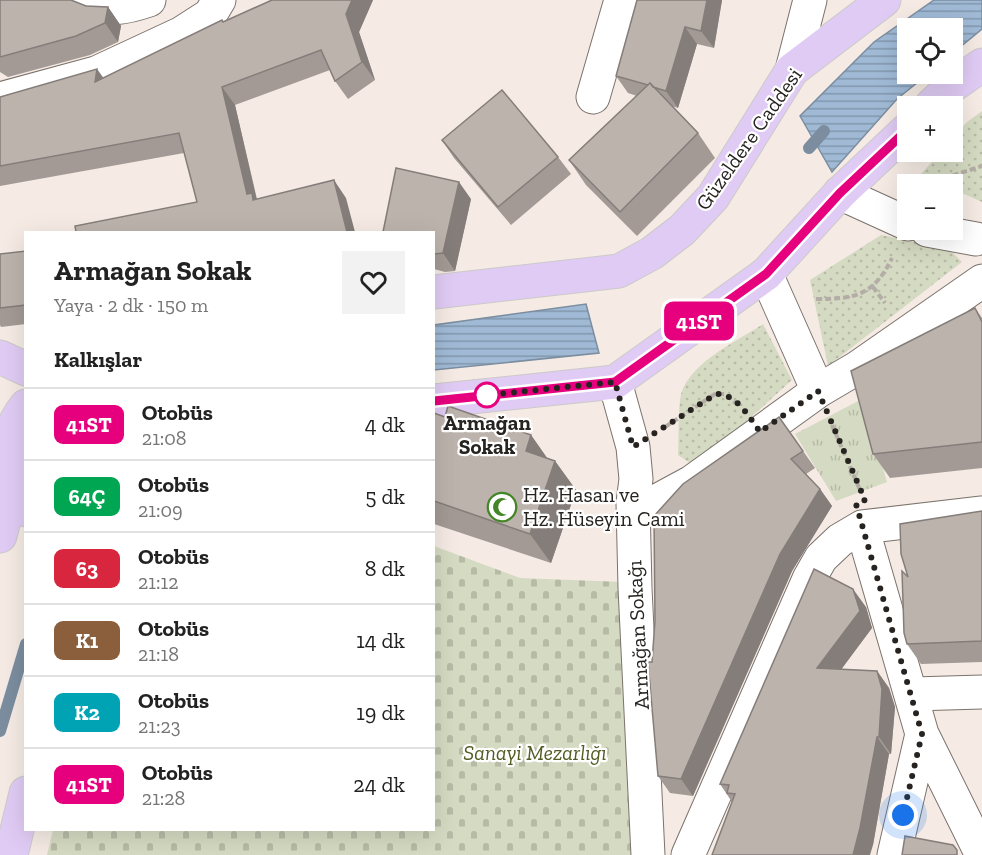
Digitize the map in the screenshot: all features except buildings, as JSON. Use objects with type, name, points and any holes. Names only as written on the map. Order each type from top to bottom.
[{"type":"main road","name":"Güzeldere Caddesi","points":[[435,292],[619,271],[652,253],[682,230],[713,197],[792,70],[884,0]]},
{"type":"main road","points":[[941,96],[982,65]]},
{"type":"main road","points":[[435,401],[615,382],[771,287],[840,193],[897,139]]},
{"type":"main road","points":[[0,357],[24,368]]},
{"type":"main road","points":[[0,536],[9,478],[9,439],[18,416],[24,408]]},
{"type":"main road","points":[[11,855],[24,801]]},
{"type":"street","points":[[87,0],[101,7],[122,9],[149,0]]},
{"type":"street","points":[[0,99],[96,73],[182,33],[210,15],[219,0]]},
{"type":"street","points":[[593,98],[621,0]]},
{"type":"street","points":[[792,70],[810,0]]},
{"type":"street","points":[[840,193],[897,234]]},
{"type":"street","points":[[633,503],[655,502],[669,496],[717,465],[818,391],[857,368],[982,279],[974,258],[979,236],[963,234]]},
{"type":"street","points":[[771,287],[818,391]]},
{"type":"street","name":"Armağan Sokağı","points":[[615,382],[633,447],[636,479],[633,503],[648,855]]},
{"type":"street","points":[[688,855],[809,579],[821,558],[840,540],[862,527],[982,513]]},
{"type":"street","points":[[862,527],[913,694],[922,734],[982,850]]},
{"type":"street","points":[[913,694],[982,692]]},
{"type":"street","points":[[894,855],[922,734]]},
{"type":"path","points":[[958,174],[982,166]]},
{"type":"path","points":[[771,287],[835,299],[864,292],[877,284],[901,240]]},
{"type":"path","points":[[818,391],[865,500],[856,504],[862,527]]},
{"type":"path","points":[[633,447],[716,394],[725,394],[735,401],[760,432]]},
{"type":"green space","points":[[982,111],[982,202],[963,193],[963,174],[921,174],[932,162],[963,162],[963,127]]},
{"type":"green space","points":[[881,235],[949,249],[962,262],[828,366],[810,280]]},
{"type":"green space","points":[[763,324],[792,380],[696,467],[678,455],[679,407],[684,387],[701,365]]},
{"type":"green space","points":[[862,399],[887,482],[836,501],[795,434]]},
{"type":"green space","name":"Sanayi Mezarlığı","points":[[435,546],[520,578],[623,582],[643,855],[47,855],[53,831],[435,831]]},
{"type":"water","points":[[934,0],[982,0],[982,29],[963,45],[963,18],[908,18]]},
{"type":"water","points":[[897,26],[897,84],[916,84],[901,96],[897,96],[897,99],[832,172],[800,116],[874,42]]},
{"type":"water","points":[[586,304],[599,353],[435,370],[435,325]]},
{"type":"waterway","points":[[809,148],[824,131]]},
{"type":"waterway","points":[[0,731],[24,651]]},
{"type":"bus line","name":"41ST","points":[[435,401],[615,382],[766,274],[840,193],[897,139]]},
{"type":"place","name":"Armağan Sokak","points":[[487,395]]},
{"type":"place","name":"Hz. Hasan ve Hz. Hüseyin Cami","points":[[502,507]]},
{"type":"route","points":[[487,395],[479,396],[615,382],[633,447],[716,394],[725,394],[735,401],[760,432],[818,391],[865,500],[856,504],[913,694],[922,734],[903,815]]}]
